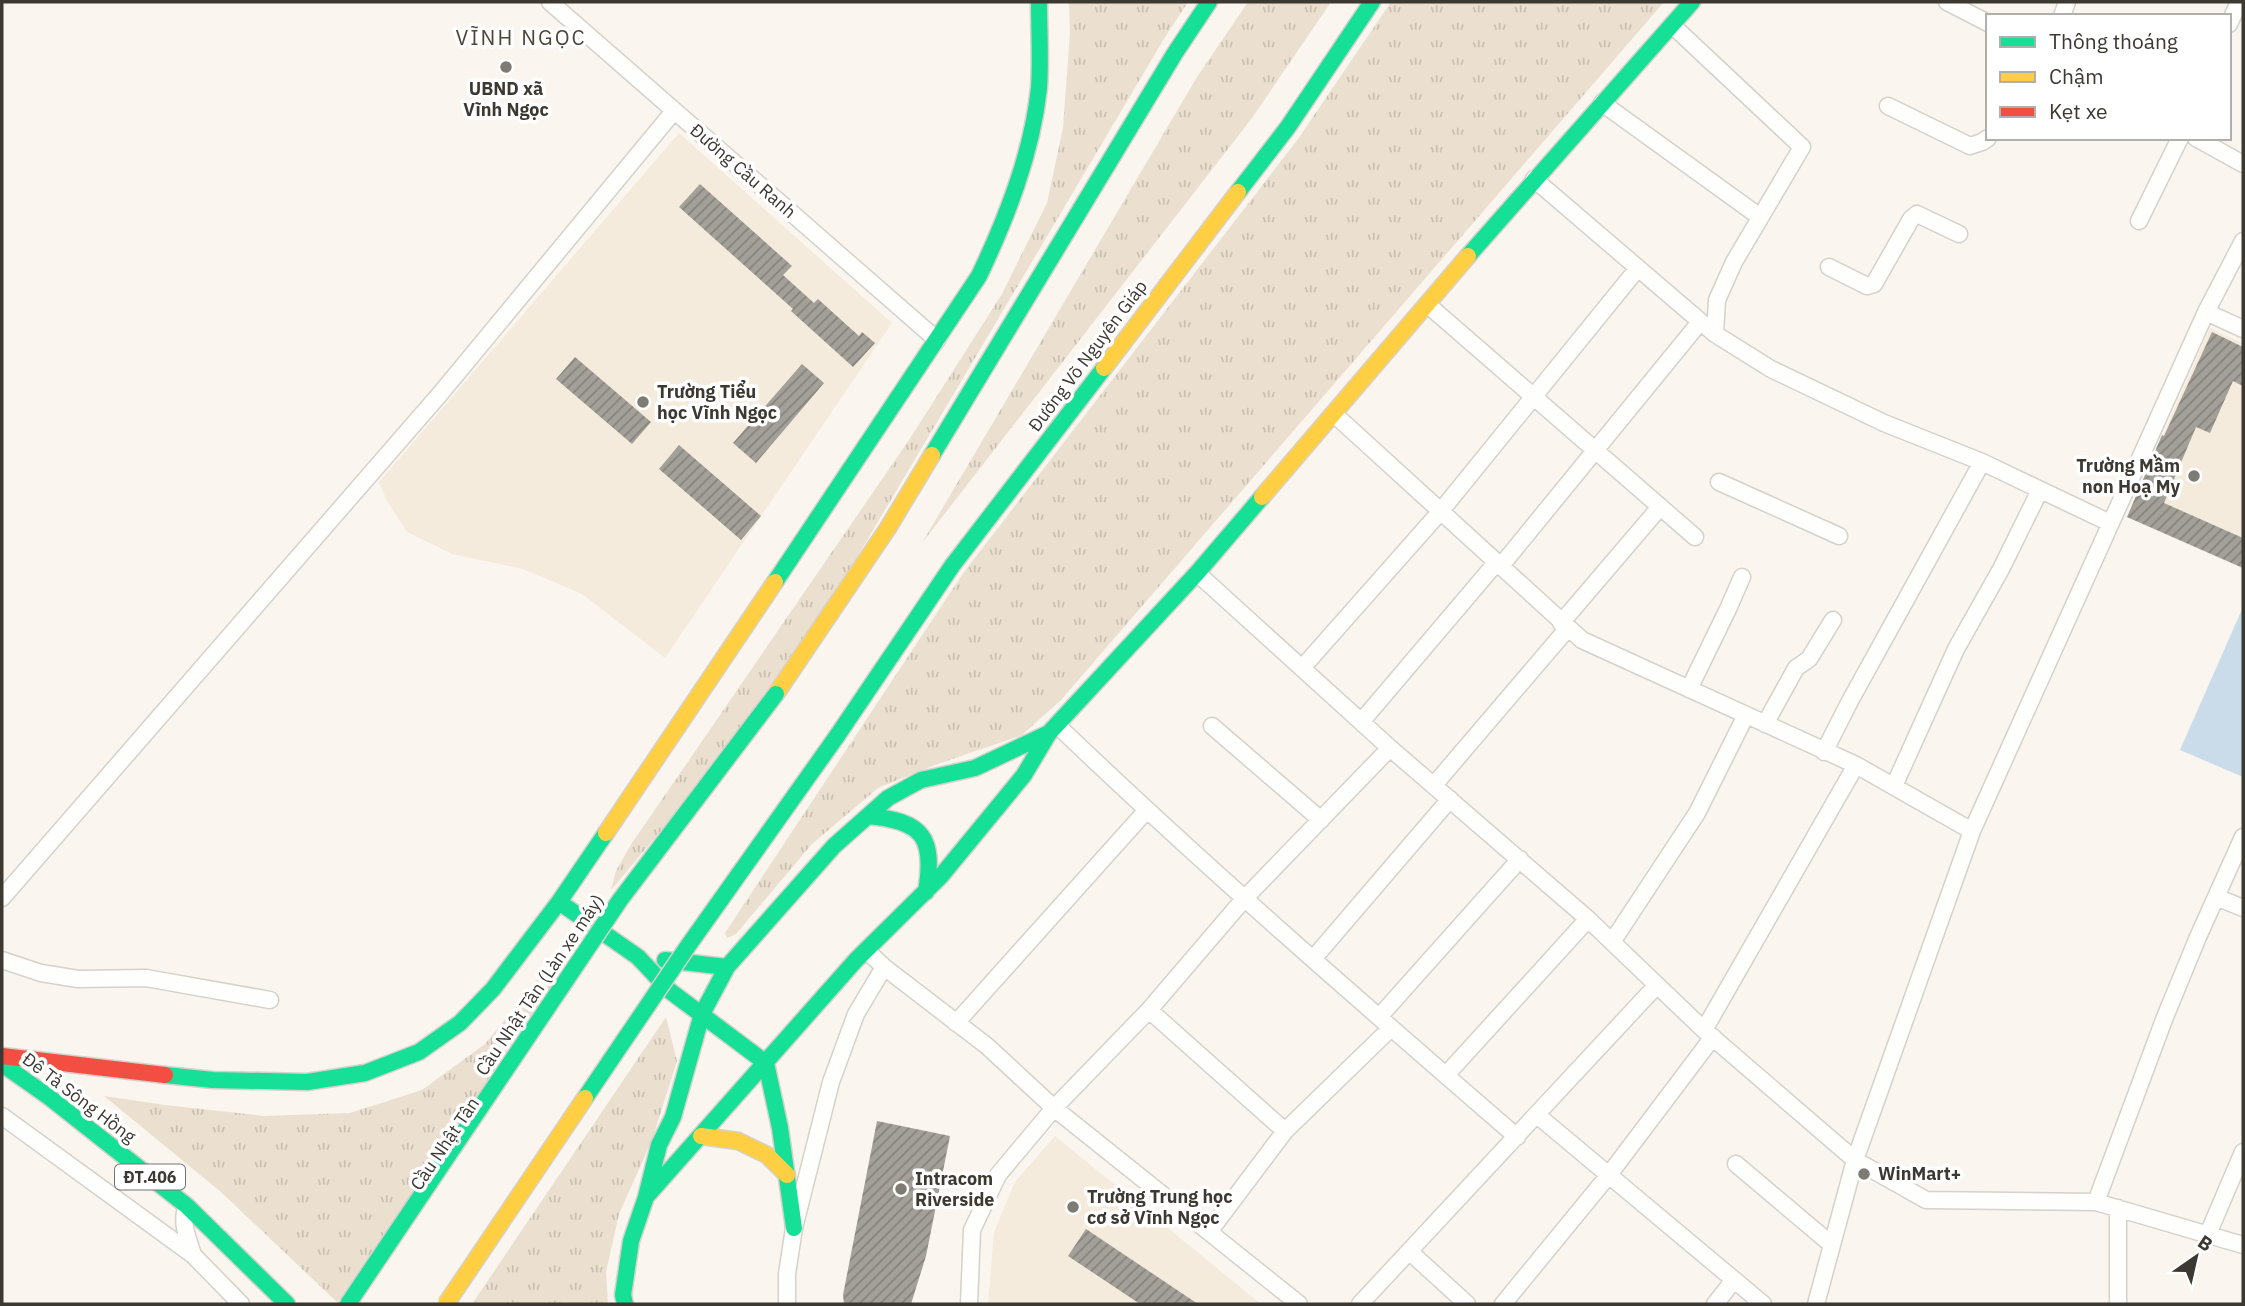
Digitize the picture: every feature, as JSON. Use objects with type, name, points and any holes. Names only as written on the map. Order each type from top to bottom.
[{"type":"main road","points":[[2,1056],[213,1080],[307,1083],[365,1073],[419,1052],[460,1023],[500,981],[559,902],[979,276],[1000,232],[1033,127],[1039,86],[1039,2]]},
{"type":"main road","points":[[776,694],[888,528],[1175,53],[1209,2]]},
{"type":"main road","name":"Đường Võ Nguyên Giáp","points":[[837,736],[952,566],[1288,127],[1372,2]]},
{"type":"main road","points":[[646,1197],[866,950],[942,876],[1018,783],[1053,729],[1197,573],[1534,179],[1692,2]]},
{"type":"main road","name":"Cầu Nhật Tân (Làn xe máy)","points":[[348,1304],[621,901],[776,694]]},
{"type":"main road","name":"Cầu Nhật Tân","points":[[360,1304],[776,694]]},
{"type":"main road","points":[[625,1304],[631,1241],[659,1145],[673,1117],[702,1014],[727,967],[834,846],[888,798],[921,780],[975,768],[1022,748],[1053,729]]},
{"type":"main road","points":[[446,1304],[688,946],[837,736]]},
{"type":"main road","points":[[459,1304],[697,952],[837,736]]},
{"type":"main road","points":[[868,816],[901,820],[918,832],[930,848],[926,892]]},
{"type":"main road","points":[[559,902],[638,957],[670,991],[766,1063],[788,1175],[794,1228]]},
{"type":"main road","points":[[638,957],[727,967]]},
{"type":"main road","name":"Đê Tả Sông Hồng","points":[[2,1064],[49,1097],[187,1206],[287,1304]]},
{"type":"main road","points":[[701,1136],[738,1141],[767,1155],[788,1175]]},
{"type":"street","name":"Đường Cầu Ranh","points":[[550,2],[937,340]]},
{"type":"street","points":[[1947,2],[1986,22]]},
{"type":"street","points":[[2231,20],[2239,2]]},
{"type":"street","points":[[1672,25],[1802,147],[1734,262],[1717,300],[1715,334]]},
{"type":"street","points":[[1602,103],[1760,218]]},
{"type":"street","points":[[1888,106],[1970,146],[1986,139]]},
{"type":"street","points":[[2,898],[440,394],[674,111]]},
{"type":"street","points":[[2139,222],[2178,140]]},
{"type":"street","points":[[2200,140],[2243,164]]},
{"type":"street","points":[[1534,179],[1700,322],[1771,369],[1884,422],[1982,462],[2110,523]]},
{"type":"street","points":[[1829,267],[1867,286],[1874,284],[1911,219],[1917,214],[1959,234]]},
{"type":"street","points":[[1816,1304],[1855,1160],[1972,831],[2206,312],[2243,241]]},
{"type":"street","points":[[1302,668],[1440,512],[1638,268]]},
{"type":"street","points":[[1427,305],[1695,537]]},
{"type":"street","points":[[2206,312],[2243,329]]},
{"type":"street","points":[[1361,722],[1498,565],[1700,322]]},
{"type":"street","points":[[1335,414],[1582,640],[1856,765],[1972,831]]},
{"type":"street","points":[[1824,752],[1982,462]]},
{"type":"street","points":[[1719,482],[1839,536]]},
{"type":"street","points":[[1894,786],[1956,649],[2001,569],[2040,490]]},
{"type":"street","points":[[1434,785],[1660,507]]},
{"type":"street","points":[[1197,573],[1390,748],[1588,919],[1709,1033],[1855,1160],[1926,1200],[2096,1202],[2243,1245]]},
{"type":"street","points":[[1689,689],[1742,577]]},
{"type":"street","points":[[1765,724],[1796,668],[1809,659],[1833,620]]},
{"type":"street","points":[[1612,942],[1697,813],[1746,715]]},
{"type":"street","points":[[1212,726],[1321,820]]},
{"type":"street","points":[[1053,729],[1517,1136]]},
{"type":"street","points":[[969,1304],[972,1230],[998,1175],[1054,1108],[1149,1010],[1244,899],[1390,748]]},
{"type":"street","points":[[1503,1304],[1608,1175],[1709,1033],[1856,765]]},
{"type":"street","points":[[1313,959],[1450,799]]},
{"type":"street","points":[[956,1023],[1146,811]]},
{"type":"street","points":[[2096,1202],[2165,1017],[2243,837]]},
{"type":"street","points":[[1209,1232],[1285,1131],[1385,1022],[1520,859]]},
{"type":"street","points":[[2216,897],[2243,908]]},
{"type":"street","points":[[1446,1075],[1588,919]]},
{"type":"street","points":[[866,950],[884,967],[987,1046],[1054,1108],[1299,1304]]},
{"type":"street","points":[[2,960],[41,973],[78,979],[146,978],[270,1000]]},
{"type":"street","points":[[787,1304],[787,1274],[794,1228],[831,1082],[856,1014],[884,967]]},
{"type":"street","points":[[1360,1304],[1657,985]]},
{"type":"street","points":[[1149,1010],[1285,1131]]},
{"type":"street","points":[[1537,1115],[1763,1304]]},
{"type":"street","points":[[2,1116],[193,1255],[242,1304]]},
{"type":"street","points":[[2208,1234],[2243,1152]]},
{"type":"street","points":[[1736,1164],[1832,1245]]},
{"type":"street","points":[[187,1206],[183,1215],[193,1255]]},
{"type":"street","points":[[2118,1304],[2119,1208]]},
{"type":"street","points":[[1410,1252],[1467,1304]]},
{"type":"street","points":[[1715,1304],[1734,1280]]},
{"type":"shaded area","name":"Trường Tiểu học Vĩnh Ngọc","points":[[679,133],[892,323],[665,658],[582,594],[523,569],[452,554],[407,532],[387,501],[379,482]]},
{"type":"shaded area","name":"Trường Mầm non Hoạ My","points":[[2210,328],[2243,343],[2243,569],[2127,517]]},
{"type":"shaded area","name":"Trường Trung học cơ sở Vĩnh Ngọc","points":[[1055,1136],[1261,1304],[988,1304],[994,1232],[1015,1182]]},
{"type":"green space","points":[[1069,2],[1188,2],[776,694],[611,890],[616,871],[630,846],[911,437],[1002,294],[1047,203],[1063,128],[1070,33]]},
{"type":"green space","points":[[1248,2],[1331,2],[1252,118],[922,543],[1197,77]]},
{"type":"green space","points":[[1391,2],[1664,2],[1061,700],[1022,735],[878,788],[812,844],[736,934],[727,938],[725,933],[964,572],[1298,139]]},
{"type":"green space","points":[[582,957],[339,1304],[221,1192],[104,1096],[264,1116],[350,1113],[422,1090],[485,1044],[547,968]]},
{"type":"green space","points":[[666,1017],[677,1061],[652,1140],[619,1214],[606,1272],[608,1304],[472,1304]]},
{"type":"water","points":[[2243,607],[2243,777],[2180,750]]},
{"type":"building","points":[[700,184],[792,266],[783,275],[814,303],[818,299],[859,336],[862,332],[875,343],[853,367],[679,207]]},
{"type":"building","points":[[2212,332],[2243,347],[2243,386],[2233,381],[2210,433],[2196,427],[2164,503],[2243,538],[2243,568],[2127,517],[2162,435],[2164,436]]},
{"type":"building","points":[[575,357],[651,422],[632,444],[556,379]]},
{"type":"building","points":[[802,364],[824,383],[756,463],[733,443]]},
{"type":"building","points":[[679,445],[761,516],[741,540],[659,469]]},
{"type":"building","name":"Intracom Riverside","points":[[877,1121],[950,1136],[926,1256],[911,1304],[844,1304],[843,1295]]},
{"type":"building","points":[[1086,1229],[1198,1304],[1140,1304],[1068,1256]]},
{"type":"traffic: fast","points":[[775,582],[979,276],[1017,184],[1031,136],[1040,77],[1039,2]]},
{"type":"traffic: fast","points":[[932,455],[1175,53],[1209,2]]},
{"type":"traffic: fast","points":[[1238,192],[1288,127],[1372,2]]},
{"type":"traffic: fast","points":[[1468,256],[1692,2]]},
{"type":"traffic: fast","points":[[837,736],[952,566],[1104,368]]},
{"type":"traffic: fast","points":[[646,1197],[856,960],[941,876],[1024,775],[1049,733],[1197,573],[1262,497]]},
{"type":"traffic: fast","points":[[348,1304],[620,900],[776,694]]},
{"type":"traffic: fast","points":[[625,1304],[623,1295],[631,1241],[659,1145],[673,1117],[702,1014],[727,967],[834,846],[888,798],[921,780],[975,768],[1049,733]]},
{"type":"traffic: fast","points":[[585,1098],[688,946],[837,736]]},
{"type":"traffic: fast","points":[[868,816],[902,822],[921,836],[929,858],[926,892]]},
{"type":"traffic: fast","points":[[165,1075],[213,1080],[307,1082],[365,1073],[419,1052],[460,1023],[493,989],[559,902],[606,833]]},
{"type":"traffic: fast","points":[[559,902],[638,957],[670,991],[766,1063],[780,1128],[794,1228]]},
{"type":"traffic: fast","points":[[665,960],[727,967]]},
{"type":"traffic: fast","points":[[2,1064],[49,1097],[187,1206],[287,1304]]},
{"type":"traffic: slow","points":[[1104,368],[1238,192]]},
{"type":"traffic: slow","points":[[1262,497],[1468,256]]},
{"type":"traffic: slow","points":[[776,694],[888,528],[932,455]]},
{"type":"traffic: slow","points":[[606,833],[775,582]]},
{"type":"traffic: slow","points":[[446,1304],[585,1098]]},
{"type":"traffic: slow","points":[[701,1136],[738,1141],[767,1155],[787,1175]]},
{"type":"traffic: jam","points":[[2,1056],[165,1075]]},
{"type":"place","name":"UBND xã Vĩnh Ngọc","points":[[506,67]]},
{"type":"place","name":"Trường Tiểu học Vĩnh Ngọc","points":[[643,402]]},
{"type":"place","name":"Trường Mầm non Hoạ My","points":[[2194,476]]},
{"type":"place","name":"WinMart+","points":[[1864,1174]]},
{"type":"place","name":"Intracom Riverside","points":[[901,1189]]},
{"type":"place","name":"Trường Trung học cơ sở Vĩnh Ngọc","points":[[1073,1207]]},
{"type":"district","name":"VĨNH NGỌC","points":[[521,38]]}]
